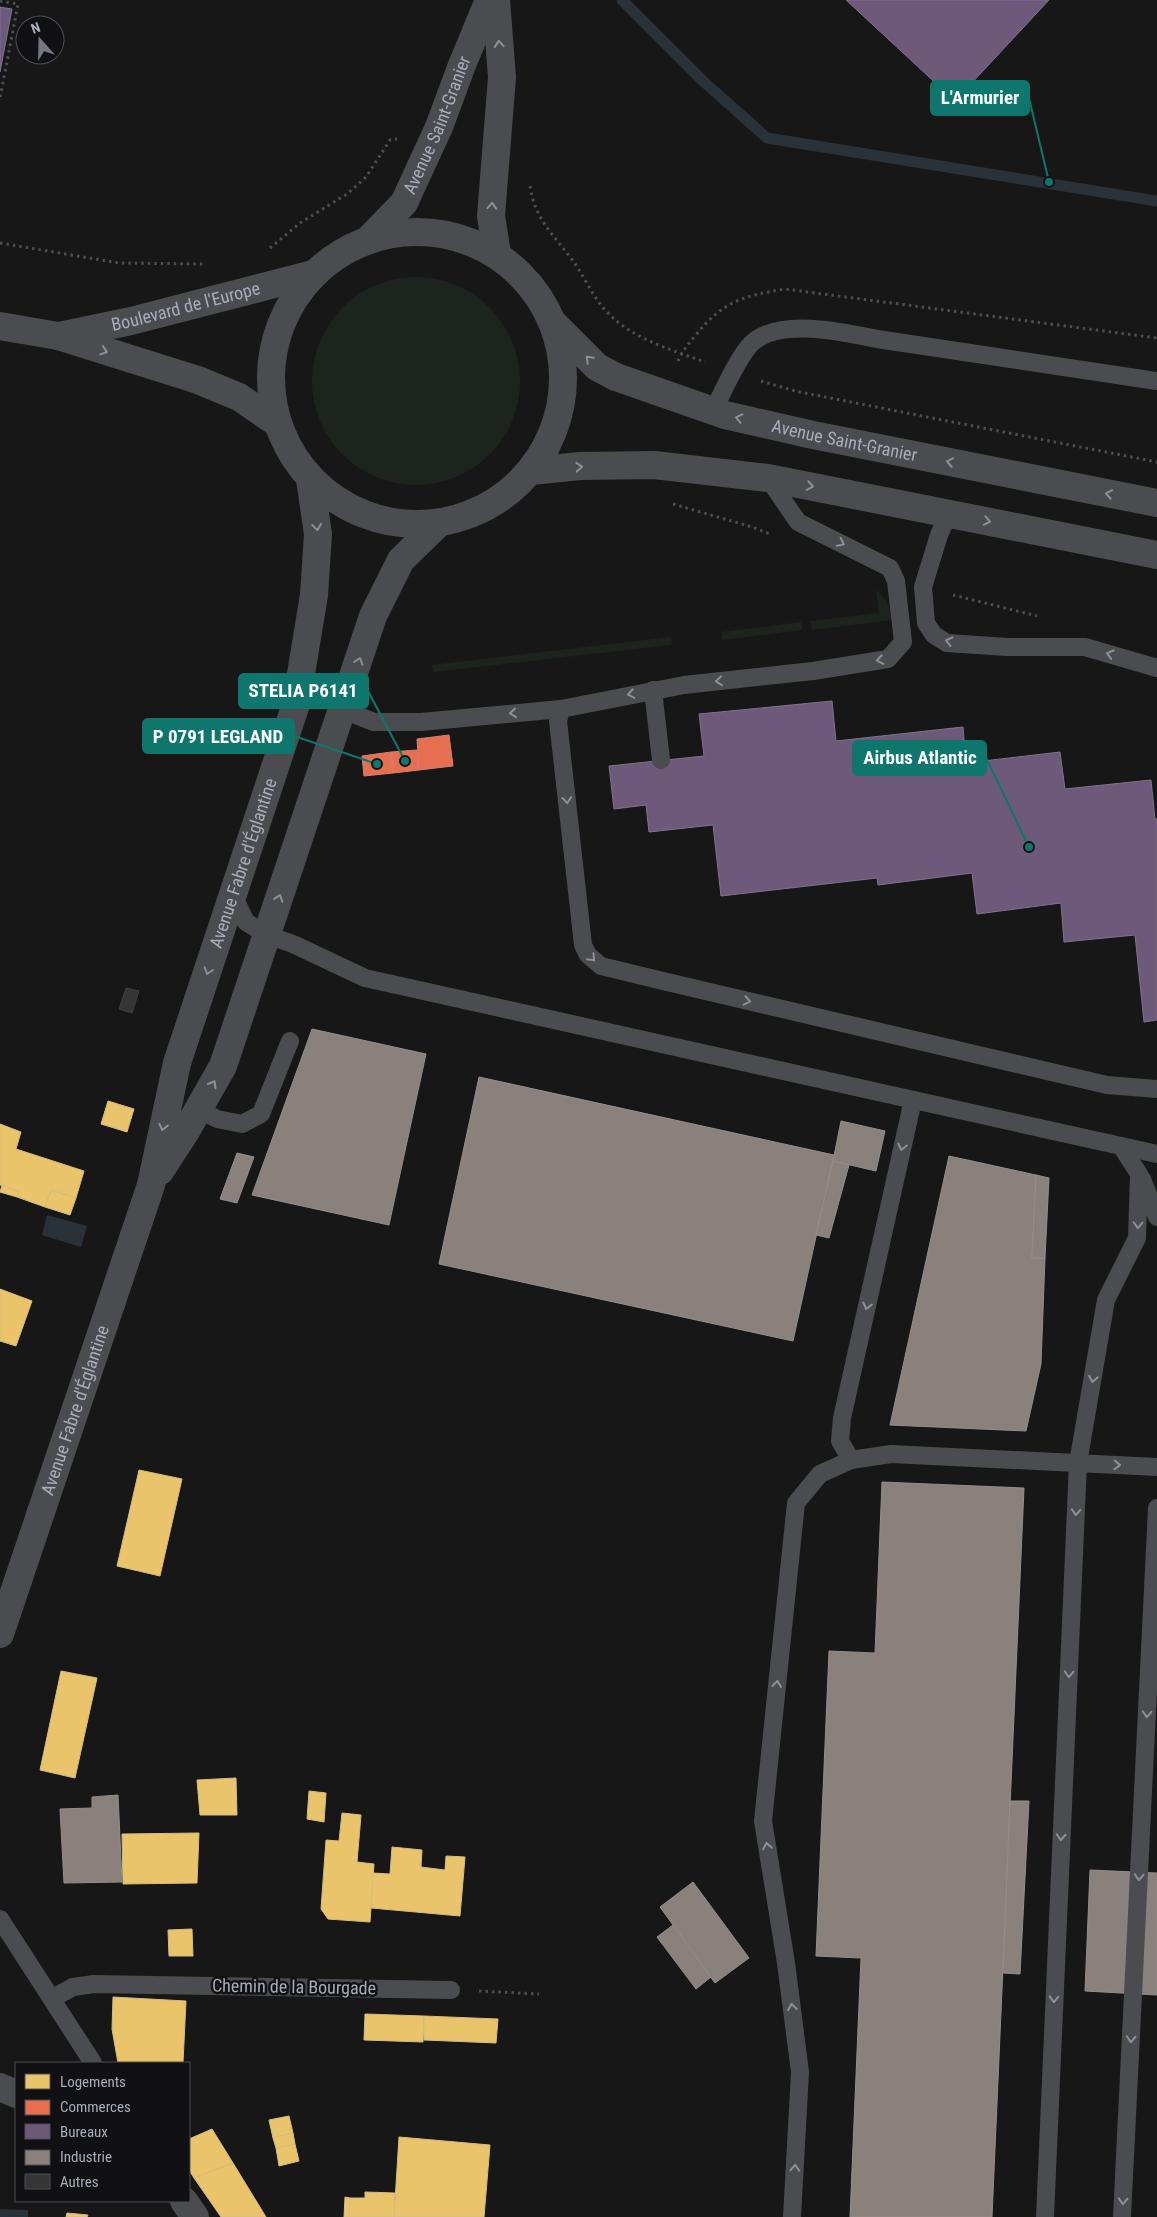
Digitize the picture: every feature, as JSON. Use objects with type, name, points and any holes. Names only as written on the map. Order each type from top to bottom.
[{"type":"street","name":"Avenue Saint-Granier","points":[[369,239],[404,203],[439,127],[489,0]]},
{"type":"street","name":"Avenue Saint-Granier","points":[[496,0],[502,77],[491,216],[497,254]]},
{"type":"street","points":[[401,232],[435,232],[467,239],[497,254],[531,285],[554,324],[564,362],[562,401],[551,438],[531,470],[512,490],[490,505],[465,516],[439,523],[404,524],[369,517],[337,501],[310,479],[290,453],[276,423],[270,392],[273,351],[278,328],[293,299],[313,274],[330,260],[349,248],[369,239],[401,232]]},
{"type":"street","name":"Boulevard de l'Europe","points":[[58,336],[131,321],[313,274]]},
{"type":"street","name":"Avenue Saint-Granier","points":[[554,324],[597,367],[616,377],[713,411],[822,437],[1157,503]]},
{"type":"street","name":"Boulevard de l'Europe","points":[[0,326],[58,336],[198,380],[239,397],[276,423]]},
{"type":"street","points":[[531,470],[580,466],[654,466],[768,478],[1157,555]]},
{"type":"street","name":"Avenue Fabre d'Églantine","points":[[0,1634],[151,1185],[177,1063],[296,704],[314,595],[318,534],[310,479]]},
{"type":"street","name":"Avenue Fabre d'Églantine","points":[[151,1185],[199,1109],[223,1066],[374,616],[401,560],[439,523]]},
{"type":"street","points":[[0,2088],[15,2094]]},
{"type":"street","points":[[185,2202],[195,2217]]},
{"type":"lane","points":[[713,411],[751,344],[773,332],[798,328],[845,332],[877,339],[1157,381]]},
{"type":"lane","points":[[343,710],[374,722],[420,722],[562,709],[652,690],[696,683],[813,671],[888,659],[903,642],[896,581],[890,568],[798,522],[768,478]]},
{"type":"lane","points":[[949,513],[939,535],[923,587],[926,623],[934,635],[948,643],[1007,647],[1085,647],[1157,668]]},
{"type":"lane","points":[[652,690],[660,760]]},
{"type":"lane","points":[[562,709],[558,721],[583,945],[588,956],[601,966],[1107,1085],[1157,1090]]},
{"type":"lane","points":[[233,895],[246,922],[267,935],[293,944],[365,978],[1157,1154]]},
{"type":"lane","points":[[199,1109],[217,1119],[242,1124],[262,1114],[290,1041]]},
{"type":"lane","points":[[851,1460],[840,1441],[842,1418],[913,1100]]},
{"type":"lane","points":[[1121,1146],[1139,1174],[1157,1194]]},
{"type":"lane","points":[[1139,1174],[1157,1217]]},
{"type":"lane","points":[[1045,2217],[1078,1463],[1106,1300],[1137,1238],[1139,1174]]},
{"type":"lane","points":[[792,2217],[800,2072],[786,1963],[763,1821],[796,1503],[820,1474],[851,1460],[891,1454],[1157,1467]]},
{"type":"lane","points":[[1122,2217],[1157,1508]]},
{"type":"lane","points":[[0,1919],[93,2062]]},
{"type":"lane","name":"Chemin de la Bourgade","points":[[53,1998],[73,1987],[94,1984],[451,1990]]},
{"type":"path","points":[[0,1],[18,4],[0,98]]},
{"type":"path","points":[[451,1990],[539,1994]]},
{"type":"shaded area","points":[[416,277],[436,279],[456,285],[482,301],[496,315],[512,341],[518,361],[520,381],[518,401],[512,421],[496,447],[482,461],[456,477],[436,483],[416,485],[396,483],[376,477],[350,461],[336,447],[320,421],[314,401],[312,381],[314,361],[320,341],[336,315],[350,301],[376,285],[396,279]]},
{"type":"shaded area","points":[[876,590],[887,604],[892,620],[812,630],[811,621],[879,613]]},
{"type":"shaded area","points":[[801,622],[802,630],[722,640],[721,632]]},
{"type":"shaded area","points":[[671,637],[672,645],[433,672],[432,665]]},
{"type":"shaded area","points":[[47,1215],[87,1226],[81,1247],[42,1235]]},
{"type":"shaded area","points":[[0,2209],[28,2210],[28,2217],[0,2217]]},
{"type":"building: Logements","points":[[108,1101],[134,1109],[127,1132],[101,1124]]},
{"type":"building: Logements","points":[[0,1124],[21,1132],[16,1149],[84,1171],[76,1198],[51,1190],[45,1207],[17,1197],[19,1192],[0,1185]]},
{"type":"building: Logements","points":[[2,1185],[19,1192],[17,1197],[0,1192]]},
{"type":"building: Logements","points":[[51,1190],[76,1198],[70,1215],[45,1207]]},
{"type":"building: Logements","points":[[0,1289],[32,1301],[16,1346],[0,1341]]},
{"type":"building: Logements","points":[[139,1470],[182,1479],[160,1576],[117,1566]]},
{"type":"building: Logements","points":[[61,1671],[97,1678],[75,1778],[40,1770]]},
{"type":"building: Logements","points":[[236,1778],[237,1815],[200,1815],[197,1780]]},
{"type":"building: Logements","points":[[309,1791],[326,1793],[324,1822],[307,1819]]},
{"type":"building: Logements","points":[[342,1813],[361,1815],[357,1862],[374,1864],[370,1922],[328,1919],[321,1909],[326,1840],[339,1841]]},
{"type":"building: Logements","points":[[199,1833],[197,1883],[123,1884],[122,1834]]},
{"type":"building: Logements","points":[[392,1847],[422,1850],[421,1867],[445,1870],[446,1856],[465,1857],[460,1916],[371,1908],[373,1873],[390,1874]]},
{"type":"building: Logements","points":[[192,1929],[193,1956],[169,1956],[168,1930]]},
{"type":"building: Logements","points":[[113,1997],[186,2001],[183,2062],[118,2062],[112,2029]]},
{"type":"building: Logements","points":[[365,2014],[424,2016],[423,2042],[364,2040]]},
{"type":"building: Logements","points":[[424,2016],[498,2019],[496,2043],[424,2040]]},
{"type":"building: Logements","points":[[289,2116],[293,2133],[273,2138],[269,2120]]},
{"type":"building: Logements","points":[[212,2129],[233,2163],[194,2178],[190,2172],[190,2139]]},
{"type":"building: Logements","points":[[293,2133],[295,2144],[276,2148],[273,2138]]},
{"type":"building: Logements","points":[[399,2137],[490,2145],[484,2217],[394,2217]]},
{"type":"building: Logements","points":[[295,2144],[299,2161],[279,2166],[276,2148]]},
{"type":"building: Logements","points":[[233,2163],[266,2217],[221,2217],[194,2178]]},
{"type":"building: Logements","points":[[365,2192],[395,2193],[394,2217],[349,2217],[350,2198],[365,2198]]},
{"type":"building: Logements","points":[[345,2197],[350,2198],[349,2217],[344,2217]]},
{"type":"building: Logements","points":[[67,2213],[88,2215],[87,2217],[66,2217]]},
{"type":"building: Commerces","points":[[449,735],[453,766],[419,770],[417,739]]},
{"type":"building: Commerces","points":[[417,750],[419,770],[393,773],[391,752]]},
{"type":"building: Commerces","points":[[391,752],[393,773],[364,776],[362,756]]},
{"type":"building: Bureaux","points":[[846,0],[1049,0],[955,101]]},
{"type":"building: Bureaux","points":[[0,7],[12,9],[0,72]]},
{"type":"building: Bureaux","points":[[832,701],[836,741],[963,727],[966,763],[1060,752],[1065,789],[1151,780],[1155,819],[1157,819],[1157,1020],[1144,1022],[1135,935],[1064,942],[1061,903],[977,914],[972,873],[878,885],[877,878],[721,896],[713,825],[649,832],[646,805],[614,809],[609,766],[704,756],[699,714]]},
{"type":"building: Industrie","points":[[312,1029],[426,1054],[389,1225],[252,1195]]},
{"type":"building: Industrie","points":[[479,1077],[834,1155],[793,1341],[439,1264]]},
{"type":"building: Industrie","points":[[841,1121],[885,1131],[876,1171],[833,1161]]},
{"type":"building: Industrie","points":[[237,1153],[254,1157],[237,1203],[220,1199]]},
{"type":"building: Industrie","points":[[949,1156],[1036,1175],[1032,1258],[1045,1258],[1041,1364],[1026,1431],[890,1425]]},
{"type":"building: Industrie","points":[[833,1161],[849,1165],[829,1238],[816,1235]]},
{"type":"building: Industrie","points":[[1036,1175],[1049,1178],[1045,1258],[1032,1258]]},
{"type":"building: Industrie","points":[[882,1482],[1024,1488],[992,2217],[850,2217],[861,1958],[816,1956],[829,1651],[875,1653]]},
{"type":"building: Industrie","points":[[118,1795],[122,1882],[64,1883],[60,1809],[92,1808],[92,1797]]},
{"type":"building: Industrie","points":[[1010,1801],[1029,1801],[1020,1974],[1003,1973]]},
{"type":"building: Industrie","points":[[1090,1870],[1157,1873],[1157,1995],[1085,1991]]},
{"type":"building: Industrie","points":[[693,1882],[749,1958],[715,1983],[660,1907]]},
{"type":"building: Industrie","points":[[673,1925],[711,1977],[696,1989],[657,1937]]},
{"type":"building: Autres","points":[[126,988],[139,991],[132,1013],[119,1009]]},
{"type":"waterway","points":[[622,0],[703,81],[767,138],[1157,201]]},
{"type":"place","name":"L'Armurier","points":[[1049,182]]},
{"type":"place","name":"STELIA P6141","points":[[405,761]]},
{"type":"place","name":"P 0791 LEGLAND","points":[[377,764]]},
{"type":"place","name":"Airbus Atlantic","points":[[1029,847]]}]
